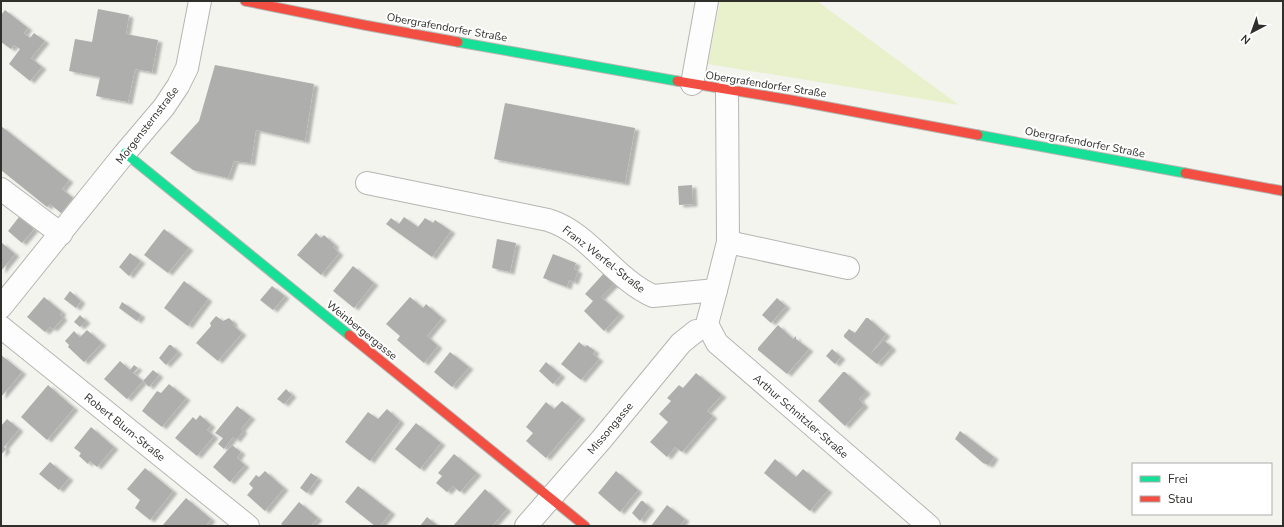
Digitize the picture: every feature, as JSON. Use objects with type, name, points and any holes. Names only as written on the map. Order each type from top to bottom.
[{"type":"main road","name":"Obergrafendorfer Straße","points":[[245,1],[285,5],[692,84],[791,100],[1283,191]]},
{"type":"main road","name":"Weinbergergasse","points":[[125,153],[584,526]]},
{"type":"street","name":"Morgensternstraße","points":[[1,307],[164,107],[178,86],[187,68],[200,1]]},
{"type":"street","points":[[692,84],[707,1]]},
{"type":"street","points":[[716,290],[728,242],[727,90]]},
{"type":"street","name":"Franz Werfel-Straße","points":[[367,183],[548,220],[559,224],[571,231],[632,283],[644,292],[653,296],[716,290]]},
{"type":"street","points":[[1,189],[61,234]]},
{"type":"street","points":[[728,242],[848,268]]},
{"type":"street","name":"Arthur Schnitzler-Straße","points":[[716,290],[706,324],[717,343],[929,526]]},
{"type":"street","name":"Robert Blum-Straße","points":[[1,327],[248,526]]},
{"type":"street","name":"Missongasse","points":[[526,526],[601,440],[681,343],[696,331]]},
{"type":"green space","points":[[720,1],[817,1],[959,105],[708,64]]},
{"type":"building","points":[[98,9],[129,15],[126,34],[158,40],[152,72],[135,69],[128,102],[96,96],[100,77],[69,71],[75,39],[92,42]]},
{"type":"building","points":[[5,10],[28,28],[24,33],[30,38],[34,33],[45,41],[31,58],[42,67],[30,81],[9,64],[20,49],[14,45],[11,49],[1,42],[1,15]]},
{"type":"building","points":[[215,65],[314,84],[305,141],[256,130],[251,163],[234,161],[228,178],[193,170],[170,153],[199,121]]},
{"type":"building","points":[[505,103],[635,128],[625,183],[494,159]]},
{"type":"building","points":[[1,126],[69,180],[62,189],[73,198],[61,213],[50,204],[47,207],[1,170]]},
{"type":"building","points":[[692,185],[693,204],[679,205],[678,186]]},
{"type":"building","points":[[19,217],[34,229],[22,243],[8,231]]},
{"type":"building","points":[[404,217],[418,227],[425,218],[433,223],[435,220],[451,231],[432,257],[386,224],[391,218],[399,224]]},
{"type":"building","points":[[164,229],[189,248],[168,273],[144,255]]},
{"type":"building","points":[[316,233],[321,238],[324,235],[335,245],[333,247],[339,253],[321,275],[297,255]]},
{"type":"building","points":[[497,239],[516,243],[510,272],[492,268]]},
{"type":"building","points":[[1,242],[15,254],[1,271]]},
{"type":"building","points":[[130,253],[141,261],[129,276],[119,267]]},
{"type":"building","points":[[553,254],[576,263],[574,269],[578,271],[574,282],[569,280],[567,287],[543,278]]},
{"type":"building","points":[[353,266],[374,283],[354,308],[333,291]]},
{"type":"building","points":[[605,272],[616,282],[601,297],[620,314],[604,331],[584,311],[593,301],[585,294]]},
{"type":"building","points":[[184,281],[208,299],[188,326],[164,308]]},
{"type":"building","points":[[272,286],[285,296],[273,310],[260,300]]},
{"type":"building","points":[[70,291],[81,301],[76,308],[64,299]]},
{"type":"building","points":[[44,297],[62,312],[60,315],[63,318],[53,329],[50,327],[45,332],[27,317]]},
{"type":"building","points":[[410,297],[423,308],[426,304],[442,318],[427,336],[438,346],[424,363],[397,340],[400,336],[386,324]]},
{"type":"building","points":[[777,298],[786,306],[771,323],[762,315]]},
{"type":"building","points":[[122,302],[141,315],[137,321],[119,308]]},
{"type":"building","points":[[80,315],[86,321],[80,327],[74,322]]},
{"type":"building","points":[[216,316],[223,321],[229,318],[233,322],[233,325],[242,333],[218,361],[196,343],[211,326],[210,323]]},
{"type":"building","points":[[866,318],[868,318],[886,334],[870,354],[884,340],[892,348],[877,364],[844,337],[849,329],[855,333]]},
{"type":"building","points":[[778,325],[793,339],[796,336],[796,339],[809,349],[787,374],[758,350],[758,348]]},
{"type":"building","points":[[87,330],[102,343],[84,362],[68,347],[69,345],[65,341],[74,331],[80,337]]},
{"type":"building","points":[[579,342],[585,347],[587,345],[595,351],[593,354],[599,359],[581,380],[561,364]]},
{"type":"building","points":[[169,345],[171,345],[178,352],[166,365],[159,358]]},
{"type":"building","points":[[832,349],[841,357],[835,364],[826,356]]},
{"type":"building","points":[[450,352],[469,367],[452,387],[434,372]]},
{"type":"building","points":[[1,355],[22,372],[1,397]]},
{"type":"building","points":[[120,361],[130,370],[134,365],[138,368],[133,373],[143,381],[127,399],[104,379]]},
{"type":"building","points":[[546,362],[561,375],[553,384],[539,371]]},
{"type":"building","points":[[153,370],[159,375],[149,387],[143,381]]},
{"type":"building","points":[[843,372],[845,372],[866,392],[859,399],[864,405],[845,426],[818,401]]},
{"type":"building","points":[[696,373],[722,395],[707,411],[713,416],[682,452],[675,447],[667,457],[650,442],[668,422],[659,414],[671,401],[667,398],[679,385],[683,388]]},
{"type":"building","points":[[169,384],[186,398],[162,427],[142,411],[157,391],[161,393]]},
{"type":"building","points":[[48,385],[74,408],[47,440],[21,417]]},
{"type":"building","points":[[286,389],[292,395],[284,404],[277,399]]},
{"type":"building","points":[[562,401],[581,417],[546,458],[526,441],[533,433],[526,427],[546,402],[554,409]]},
{"type":"building","points":[[237,406],[251,417],[241,429],[243,431],[236,440],[233,437],[224,449],[218,444],[223,438],[215,433]]},
{"type":"building","points":[[387,409],[400,421],[370,461],[345,442],[368,412],[378,419]]},
{"type":"building","points":[[200,415],[211,425],[207,430],[214,436],[197,456],[175,438],[193,417],[196,420]]},
{"type":"building","points":[[7,419],[19,429],[4,447],[6,449],[1,455],[1,426]]},
{"type":"building","points":[[416,423],[441,443],[420,469],[395,449]]},
{"type":"building","points":[[91,427],[114,447],[97,467],[90,461],[88,464],[79,456],[81,453],[74,448]]},
{"type":"building","points":[[960,431],[994,457],[989,465],[983,463],[955,439]]},
{"type":"building","points":[[232,445],[241,452],[237,458],[245,465],[230,482],[213,467]]},
{"type":"building","points":[[454,454],[477,473],[460,492],[453,486],[447,492],[436,483],[442,476],[438,473]]},
{"type":"building","points":[[775,459],[796,477],[803,469],[828,490],[810,511],[764,473]]},
{"type":"building","points":[[50,462],[69,478],[59,490],[39,474]]},
{"type":"building","points":[[145,468],[173,491],[150,520],[135,508],[140,500],[127,489]]},
{"type":"building","points":[[265,471],[284,488],[265,511],[247,495],[253,488],[249,484],[256,475],[259,477]]},
{"type":"building","points":[[616,471],[638,490],[620,512],[598,493]]},
{"type":"building","points":[[311,473],[318,478],[307,493],[300,488]]},
{"type":"building","points":[[358,486],[391,512],[380,526],[375,526],[345,502]]},
{"type":"building","points":[[485,489],[507,509],[492,526],[453,526]]},
{"type":"building","points":[[186,498],[211,519],[206,526],[162,526]]},
{"type":"building","points":[[641,501],[643,501],[650,508],[640,521],[632,513]]},
{"type":"building","points":[[299,502],[318,518],[311,526],[284,526],[281,524]]},
{"type":"building","points":[[667,505],[685,519],[680,526],[651,526]]},
{"type":"building","points":[[427,517],[438,526],[420,526]]},
{"type":"traffic: fast","points":[[458,42],[677,81]]},
{"type":"traffic: fast","points":[[978,135],[1185,173]]},
{"type":"traffic: fast","points":[[125,153],[349,335]]},
{"type":"traffic: jam","points":[[245,1],[458,42]]},
{"type":"traffic: jam","points":[[677,81],[791,100],[978,135]]},
{"type":"traffic: jam","points":[[1185,173],[1283,191]]},
{"type":"traffic: jam","points":[[349,335],[585,526]]}]
